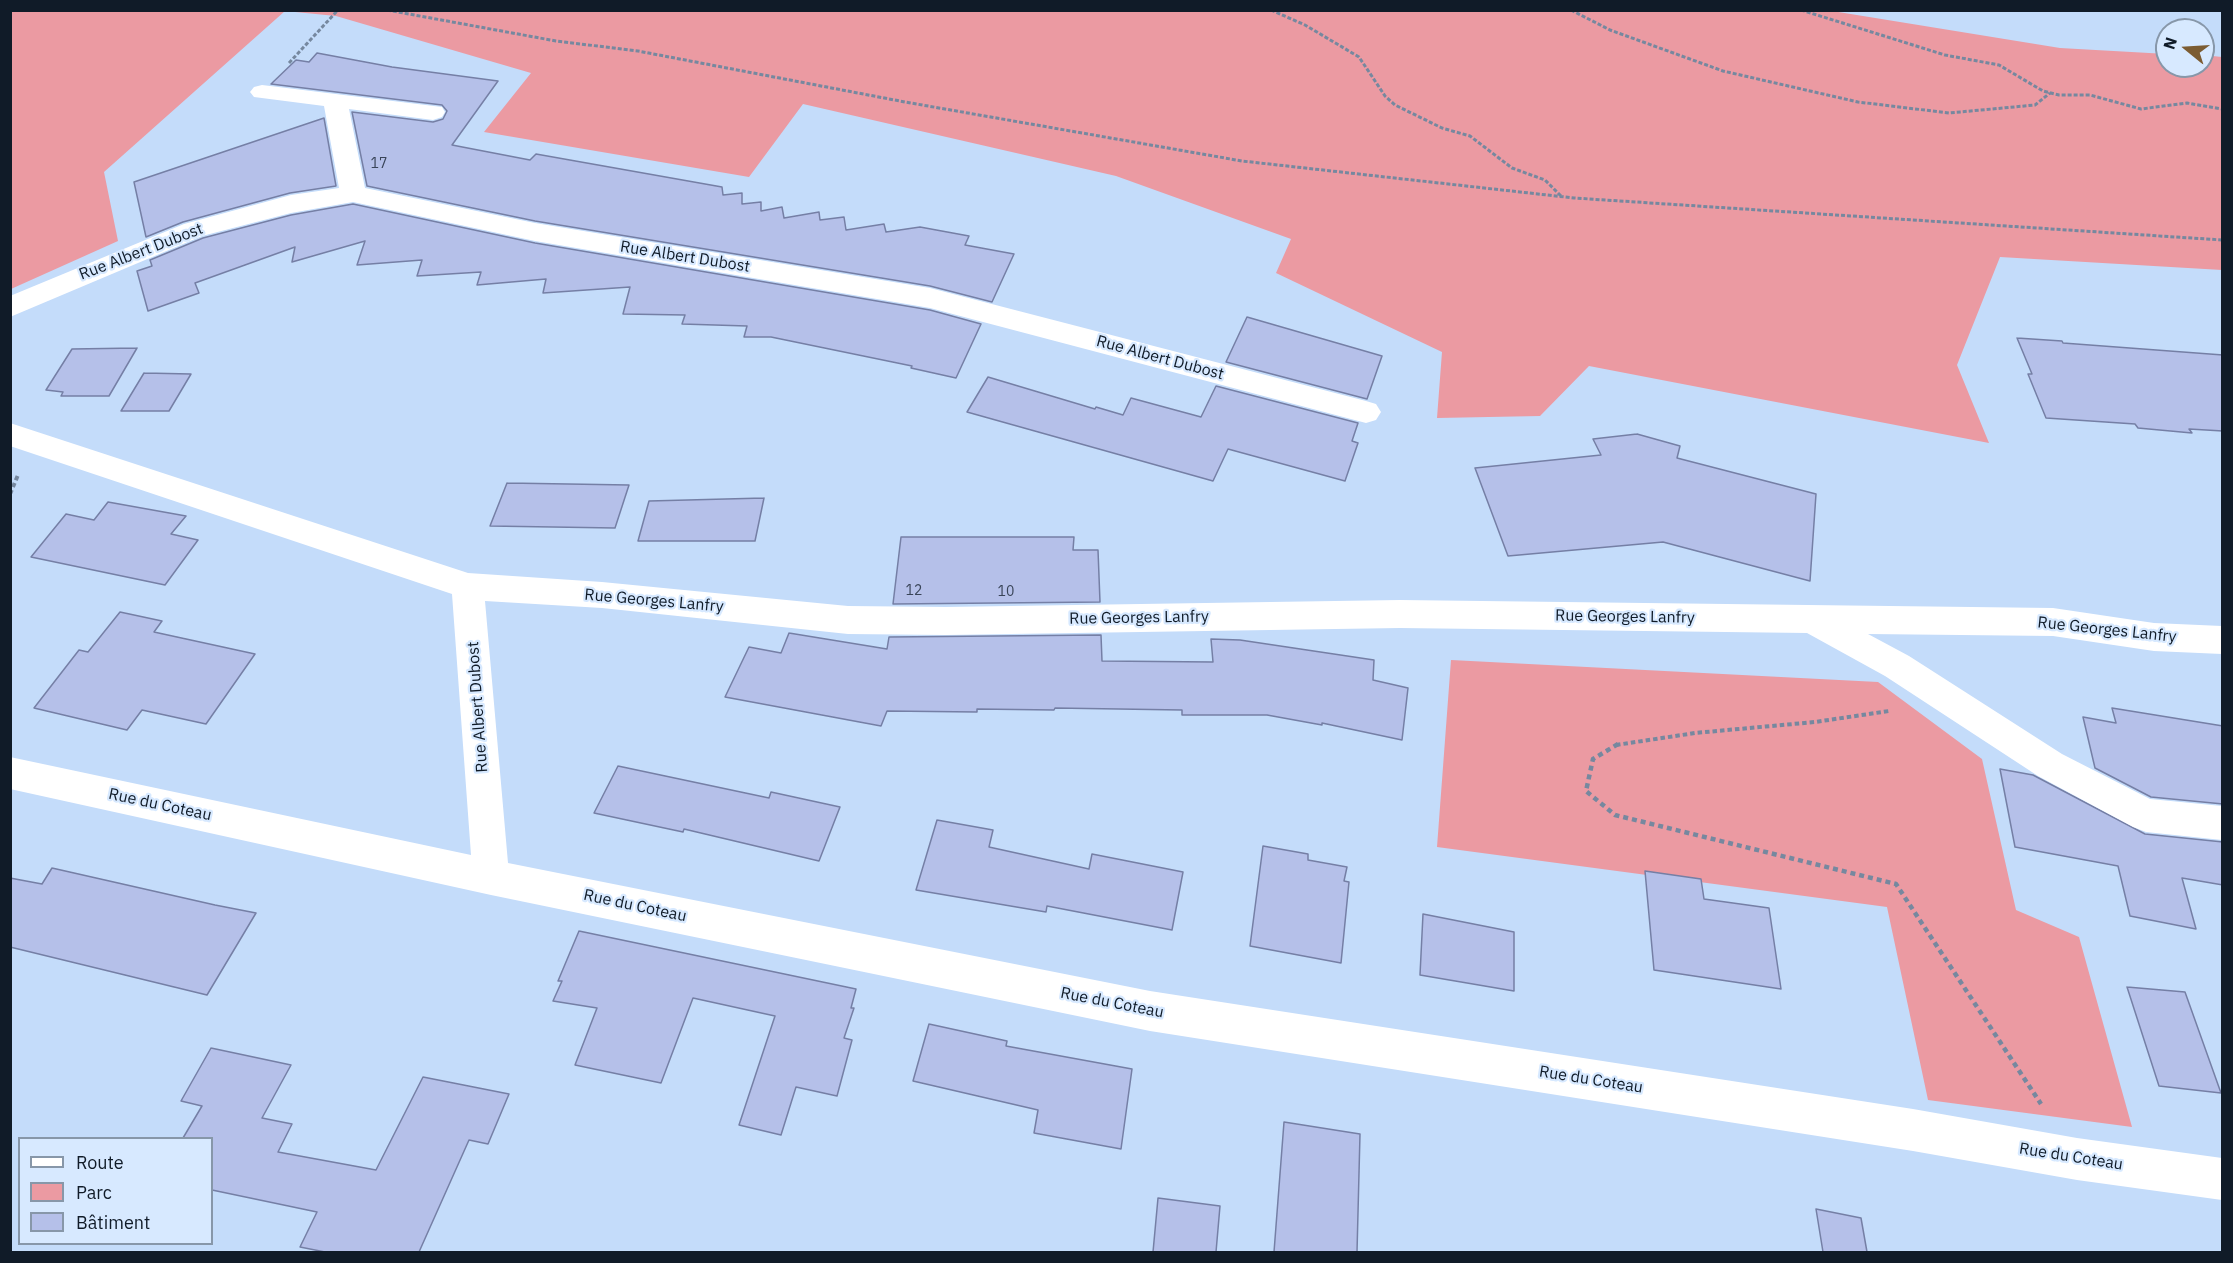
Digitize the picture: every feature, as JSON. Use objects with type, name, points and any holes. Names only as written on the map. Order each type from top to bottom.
[{"type":"street","points":[[261,92],[433,112]]},
{"type":"street","points":[[334,100],[353,194]]},
{"type":"street","name":"Rue Albert Dubost","points":[[10,306],[193,230],[291,204],[353,194],[535,232],[930,298],[1366,412]]},
{"type":"street","points":[[10,434],[468,586]]},
{"type":"street","name":"Rue Albert Dubost","points":[[468,586],[491,877]]},
{"type":"street","name":"Rue Georges Lanfry","points":[[468,586],[602,595],[848,620],[946,621],[1400,614],[2053,622],[2154,637],[2223,640]]},
{"type":"street","name":"Rue Georges Lanfry","points":[[1811,619],[1897,666],[2050,765],[2146,815],[2223,823]]},
{"type":"street","name":"Rue du Coteau","points":[[10,773],[491,877],[1150,1011],[1913,1130],[2077,1159],[2223,1179]]},
{"type":"path","points":[[261,92],[338,10]]},
{"type":"path","points":[[387,10],[556,40],[638,51],[905,102],[1242,161],[1563,197],[2223,240]]},
{"type":"path","points":[[1271,10],[1305,25],[1359,57],[1385,96],[1395,105],[1442,128],[1470,136],[1512,168],[1545,180],[1563,197]]},
{"type":"path","points":[[1571,10],[1610,30],[1702,65],[1858,102],[1950,113],[2035,105],[2050,93]]},
{"type":"path","points":[[1801,10],[1945,56],[1999,65],[2050,93],[2090,95],[2141,109],[2187,103],[2223,109]]},
{"type":"path","points":[[1952,702],[1815,722],[1695,733],[1620,743],[1593,759],[1586,791],[1615,815],[1896,884],[2077,1159]]},
{"type":"green space","points":[[1826,10],[2060,48],[2155,53],[2155,78],[2215,78],[2215,56],[2222,57],[2222,270],[2000,257],[1957,365],[1989,443],[1589,366],[1540,416],[1437,418],[1442,352],[1276,273],[1291,239],[1116,176],[803,104],[749,177],[484,132],[531,73],[336,16],[285,11],[104,172],[118,241],[11,289],[11,11]]},
{"type":"green space","points":[[1451,660],[1878,682],[1982,759],[2016,910],[2079,937],[2132,1127],[1928,1100],[1887,907],[1437,847]]},
{"type":"building","points":[[317,53],[392,67],[498,81],[452,145],[530,160],[536,154],[722,187],[723,195],[742,193],[742,204],[761,202],[761,211],[782,207],[784,218],[819,212],[820,220],[844,217],[846,230],[884,224],[886,232],[920,227],[969,236],[965,245],[1014,254],[992,302],[930,286],[535,221],[367,186],[352,112],[433,122],[443,119],[447,111],[442,105],[271,84],[296,60],[309,62]]},
{"type":"building","points":[[324,118],[336,186],[290,193],[183,222],[146,237],[134,182]]},
{"type":"building","points":[[353,204],[535,243],[930,310],[981,324],[956,378],[911,368],[912,366],[771,337],[744,337],[747,326],[682,324],[685,315],[623,314],[630,287],[543,293],[546,279],[477,285],[481,272],[417,276],[422,260],[357,265],[365,241],[292,262],[295,247],[195,283],[199,293],[148,311],[137,271],[152,266],[150,260],[203,238],[291,215]]},
{"type":"building","points":[[1247,317],[1382,356],[1367,399],[1226,362]]},
{"type":"building","points":[[2017,338],[2223,355],[2223,431],[2189,429],[2192,433],[2138,428],[2135,424],[2046,418],[2028,374],[2032,374]]},
{"type":"building","points":[[137,348],[109,396],[61,396],[63,392],[46,390],[72,349]]},
{"type":"building","points":[[144,373],[191,374],[169,411],[121,411]]},
{"type":"building","points":[[988,377],[1095,409],[1096,407],[1123,415],[1131,398],[1201,417],[1216,386],[1358,423],[1352,441],[1358,443],[1345,481],[1228,449],[1213,481],[967,412]]},
{"type":"building","points":[[1637,434],[1680,446],[1677,458],[1816,494],[1810,581],[1663,542],[1508,556],[1475,468],[1601,455],[1593,439]]},
{"type":"building","points":[[507,483],[629,485],[615,528],[490,526]]},
{"type":"building","points":[[764,498],[755,541],[638,541],[649,501]]},
{"type":"building","points":[[108,502],[186,516],[171,534],[198,540],[165,585],[31,557],[66,514],[94,520]]},
{"type":"building","points":[[901,537],[1074,537],[1073,550],[1098,550],[1100,602],[893,604]]},
{"type":"building","points":[[120,612],[162,621],[154,632],[255,654],[206,724],[142,710],[127,730],[34,708],[79,650],[88,652]]},
{"type":"building","points":[[789,633],[887,649],[889,637],[1101,635],[1102,661],[1213,662],[1211,639],[1240,640],[1374,660],[1373,680],[1408,688],[1402,740],[1322,723],[1322,725],[1267,715],[1182,715],[1182,710],[1055,708],[1054,710],[977,709],[977,712],[887,711],[881,726],[725,697],[749,647],[781,653]]},
{"type":"building","points":[[2112,708],[2223,726],[2223,804],[2151,797],[2095,768],[2083,717],[2116,723]]},
{"type":"building","points":[[618,766],[769,798],[771,792],[840,807],[819,861],[684,829],[683,832],[594,813]]},
{"type":"building","points":[[2000,769],[2033,775],[2145,834],[2223,842],[2223,885],[2182,878],[2196,929],[2130,916],[2118,866],[2015,847]]},
{"type":"building","points":[[937,820],[993,830],[989,847],[1089,869],[1092,854],[1183,872],[1172,930],[1047,906],[1046,912],[916,890]]},
{"type":"building","points":[[1263,846],[1308,854],[1308,860],[1347,867],[1344,881],[1349,882],[1341,963],[1250,946]]},
{"type":"building","points":[[52,868],[256,913],[207,995],[10,947],[10,878],[42,884]]},
{"type":"building","points":[[1645,871],[1701,879],[1704,899],[1769,908],[1781,989],[1654,970]]},
{"type":"building","points":[[1423,914],[1514,932],[1514,991],[1420,975]]},
{"type":"building","points":[[579,931],[856,989],[851,1008],[854,1008],[844,1038],[852,1040],[837,1096],[796,1087],[781,1135],[739,1125],[775,1016],[693,998],[661,1083],[575,1065],[597,1008],[553,1001],[562,981],[558,981]]},
{"type":"building","points":[[2127,987],[2185,992],[2221,1093],[2159,1086]]},
{"type":"building","points":[[929,1024],[1007,1041],[1006,1046],[1132,1069],[1121,1149],[1034,1133],[1038,1110],[913,1081]]},
{"type":"building","points":[[211,1048],[291,1065],[262,1118],[292,1124],[278,1152],[376,1170],[423,1077],[509,1094],[488,1144],[469,1140],[419,1252],[325,1252],[300,1247],[317,1212],[213,1190],[213,1137],[184,1137],[202,1106],[181,1101]]},
{"type":"building","points":[[1284,1122],[1360,1134],[1357,1252],[1274,1252]]},
{"type":"building","points":[[1158,1198],[1220,1206],[1216,1252],[1153,1252]]},
{"type":"building","points":[[1816,1209],[1861,1218],[1867,1252],[1823,1252]]}]
